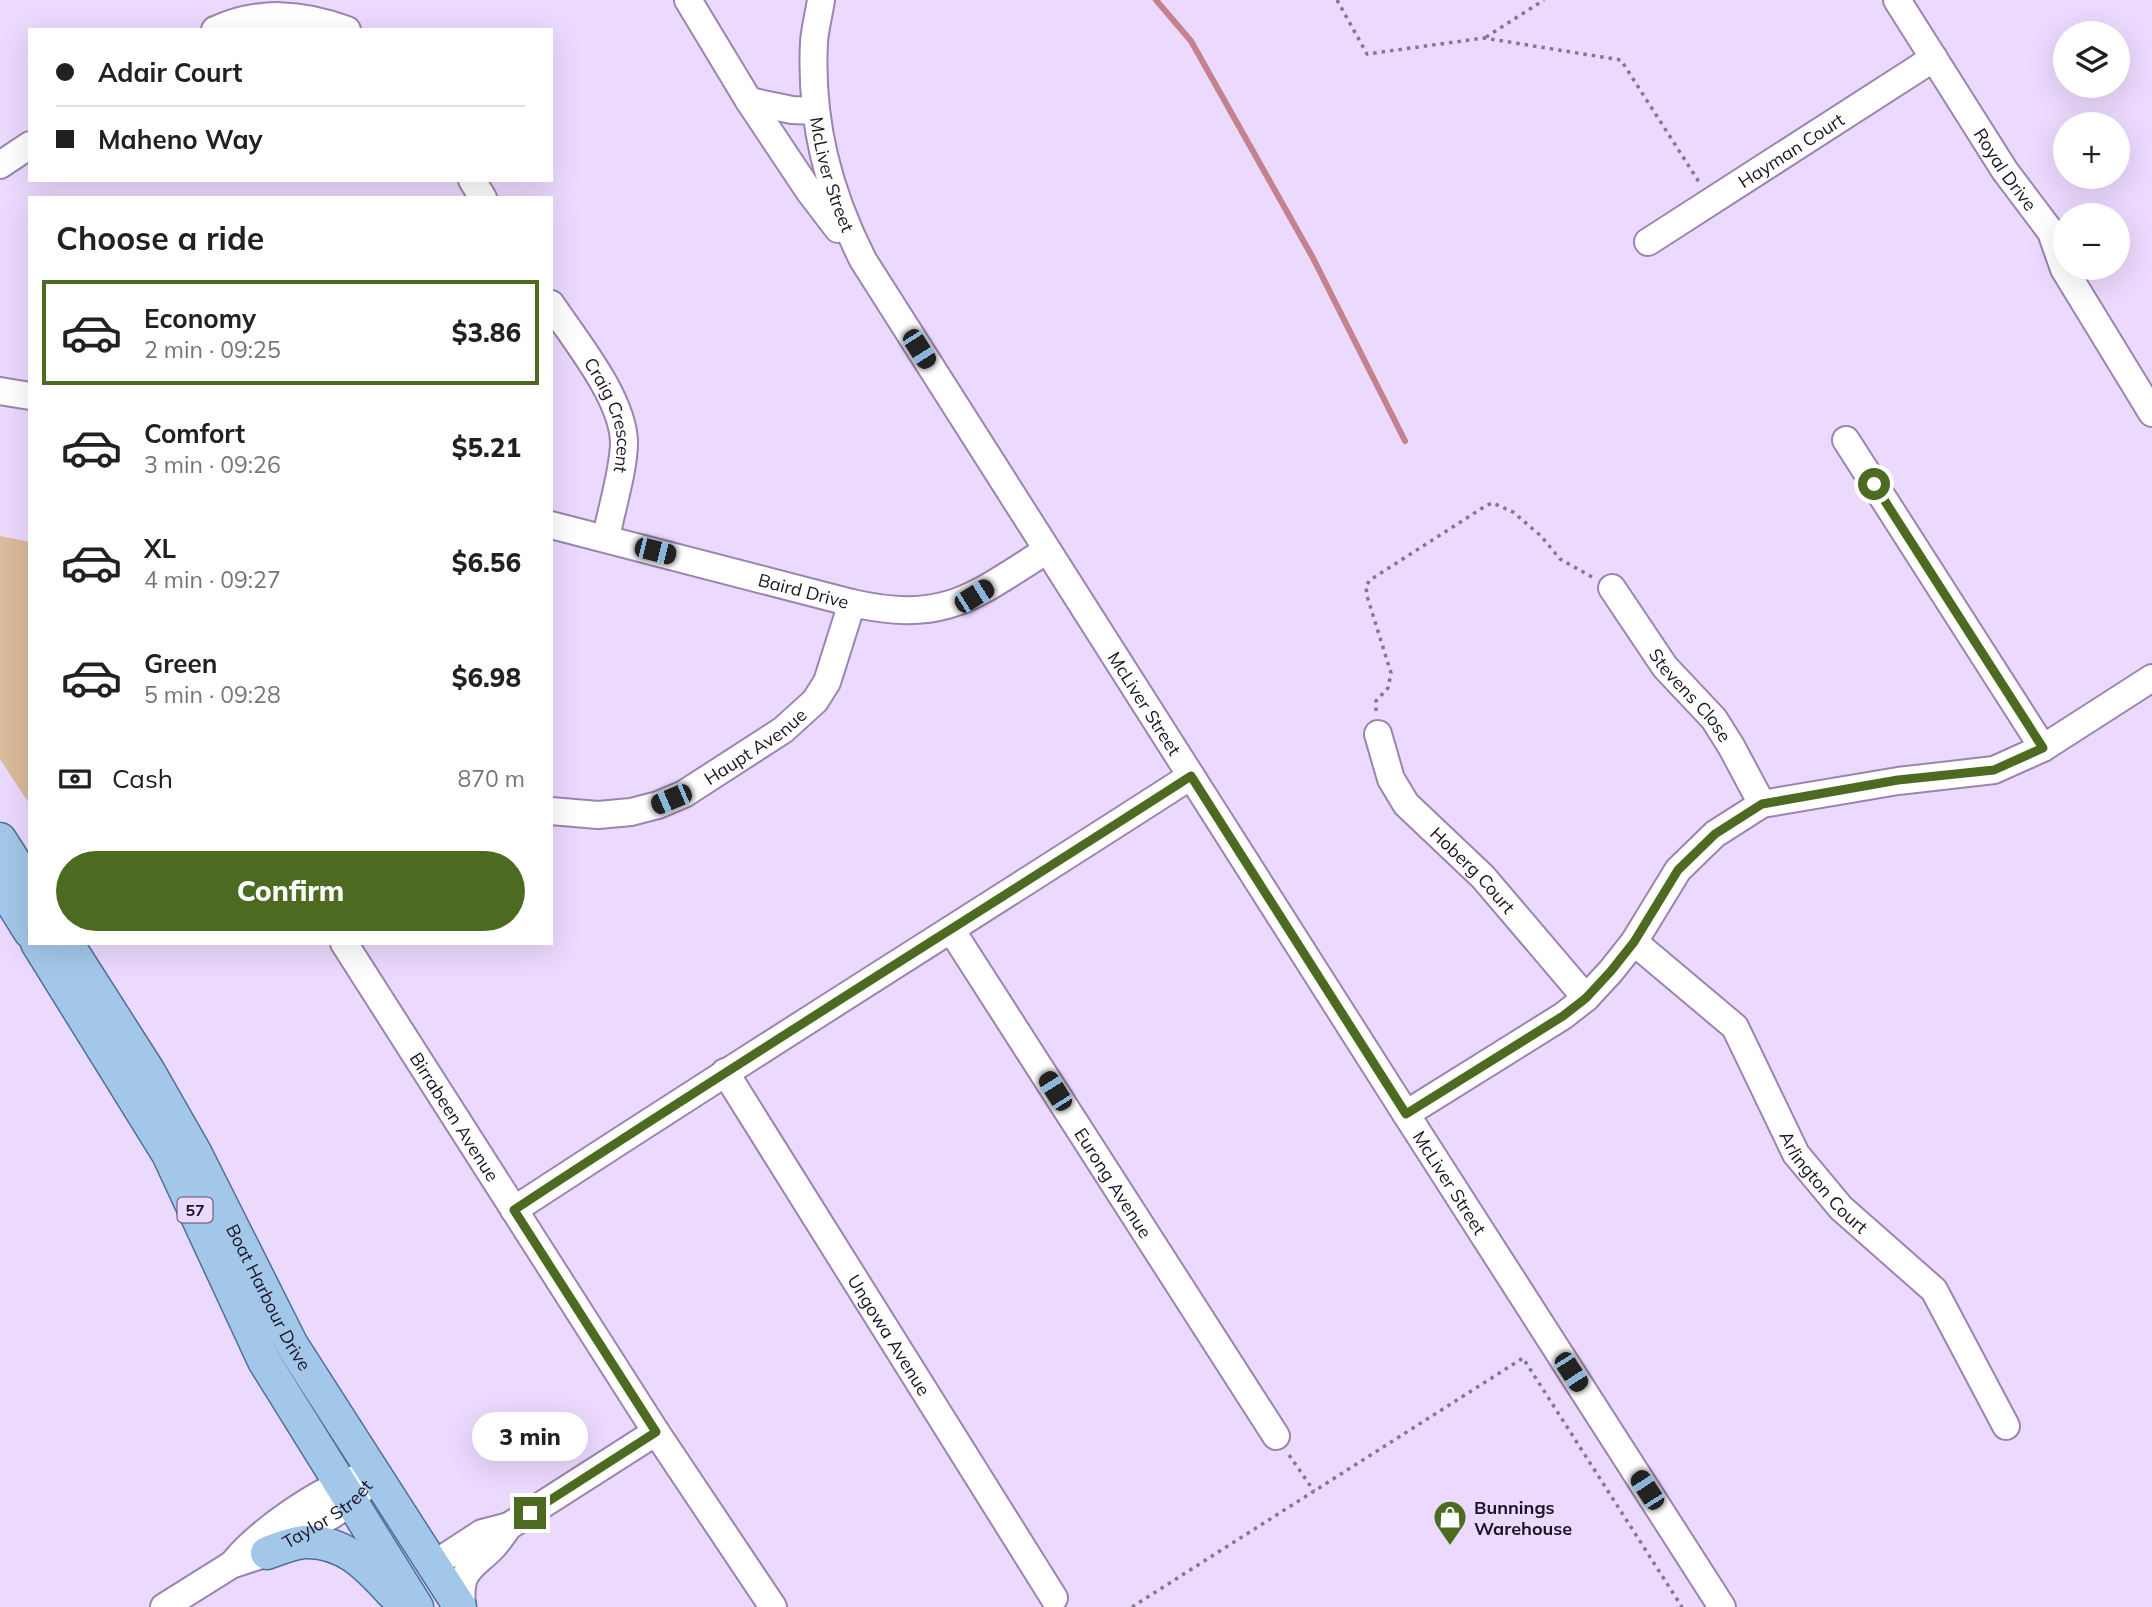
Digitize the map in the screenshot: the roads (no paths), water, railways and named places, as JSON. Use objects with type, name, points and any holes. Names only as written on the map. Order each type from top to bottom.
[{"type":"main road","points":[[0,839],[9,890],[28,928]]},
{"type":"main road","name":"Boat Harbour Drive","points":[[38,945],[168,1154],[264,1362],[417,1607]]},
{"type":"main road","name":"Boat Harbour Drive","points":[[67,945],[148,1070],[197,1154],[292,1345],[461,1607]]},
{"type":"main road","points":[[267,1553],[303,1542],[344,1550],[361,1560],[405,1607]]},
{"type":"main road","points":[[433,1565],[429,1589],[435,1607]]},
{"type":"street","name":"McLiver Street","points":[[688,0],[749,101],[809,191],[863,260],[1722,1607]]},
{"type":"street","points":[[816,111],[814,41],[821,0]]},
{"type":"street","name":"Royal Drive","points":[[1897,0],[2005,171],[2051,232],[2064,269],[2152,413]]},
{"type":"street","points":[[220,28],[249,17],[272,15],[323,21],[342,28]]},
{"type":"street","name":"Hayman Court","points":[[1648,242],[1934,58]]},
{"type":"street","name":"McLiver Street","points":[[749,101],[792,110],[816,111],[833,192],[843,220],[863,260]]},
{"type":"street","points":[[0,165],[28,146]]},
{"type":"street","name":"Craig Crescent","points":[[553,307],[607,389],[620,416],[624,442],[606,538]]},
{"type":"street","points":[[0,391],[28,396]]},
{"type":"street","points":[[1846,440],[2043,748]]},
{"type":"street","name":"Baird Drive","points":[[553,525],[852,603],[900,611],[949,606],[974,596],[1047,550]]},
{"type":"street","name":"Stevens Close","points":[[1612,588],[1665,667],[1714,719],[1762,804]]},
{"type":"street","name":"Haupt Avenue","points":[[553,811],[598,815],[631,812],[658,805],[684,794],[783,730],[815,701],[827,682],[852,603]]},
{"type":"street","points":[[1406,1114],[1563,1016],[1586,998],[1634,942],[1678,870],[1715,834],[1762,804],[1898,780],[1994,770],[2043,748],[2152,678]]},
{"type":"street","name":"Hoberg Court","points":[[1378,734],[1391,779],[1406,804],[1483,877],[1586,998]]},
{"type":"street","points":[[514,1210],[725,1072],[952,931],[1191,776]]},
{"type":"street","name":"Eurong Avenue","points":[[952,931],[1276,1436]]},
{"type":"street","name":"Arlington Court","points":[[1634,942],[1735,1027],[1796,1154],[1841,1208],[1934,1290],[2006,1426]]},
{"type":"street","name":"Birrabeen Avenue","points":[[345,945],[656,1432],[773,1607]]},
{"type":"street","name":"Ungowa Avenue","points":[[725,1072],[1054,1598]]},
{"type":"street","points":[[433,1565],[482,1533],[509,1526],[656,1432]]},
{"type":"street","name":"Taylor Street","points":[[164,1607],[231,1564],[267,1553],[345,1493],[375,1474]]},
{"type":"street","name":"Taylor Street","points":[[231,1564],[251,1541],[345,1493]]},
{"type":"street","points":[[461,1607],[465,1573],[491,1549],[509,1526]]},
{"type":"waterway","points":[[1156,0],[1191,41],[1313,258],[1405,441]]},
{"type":"place","name":"Bunnings Warehouse","points":[[1450,1547]]}]
